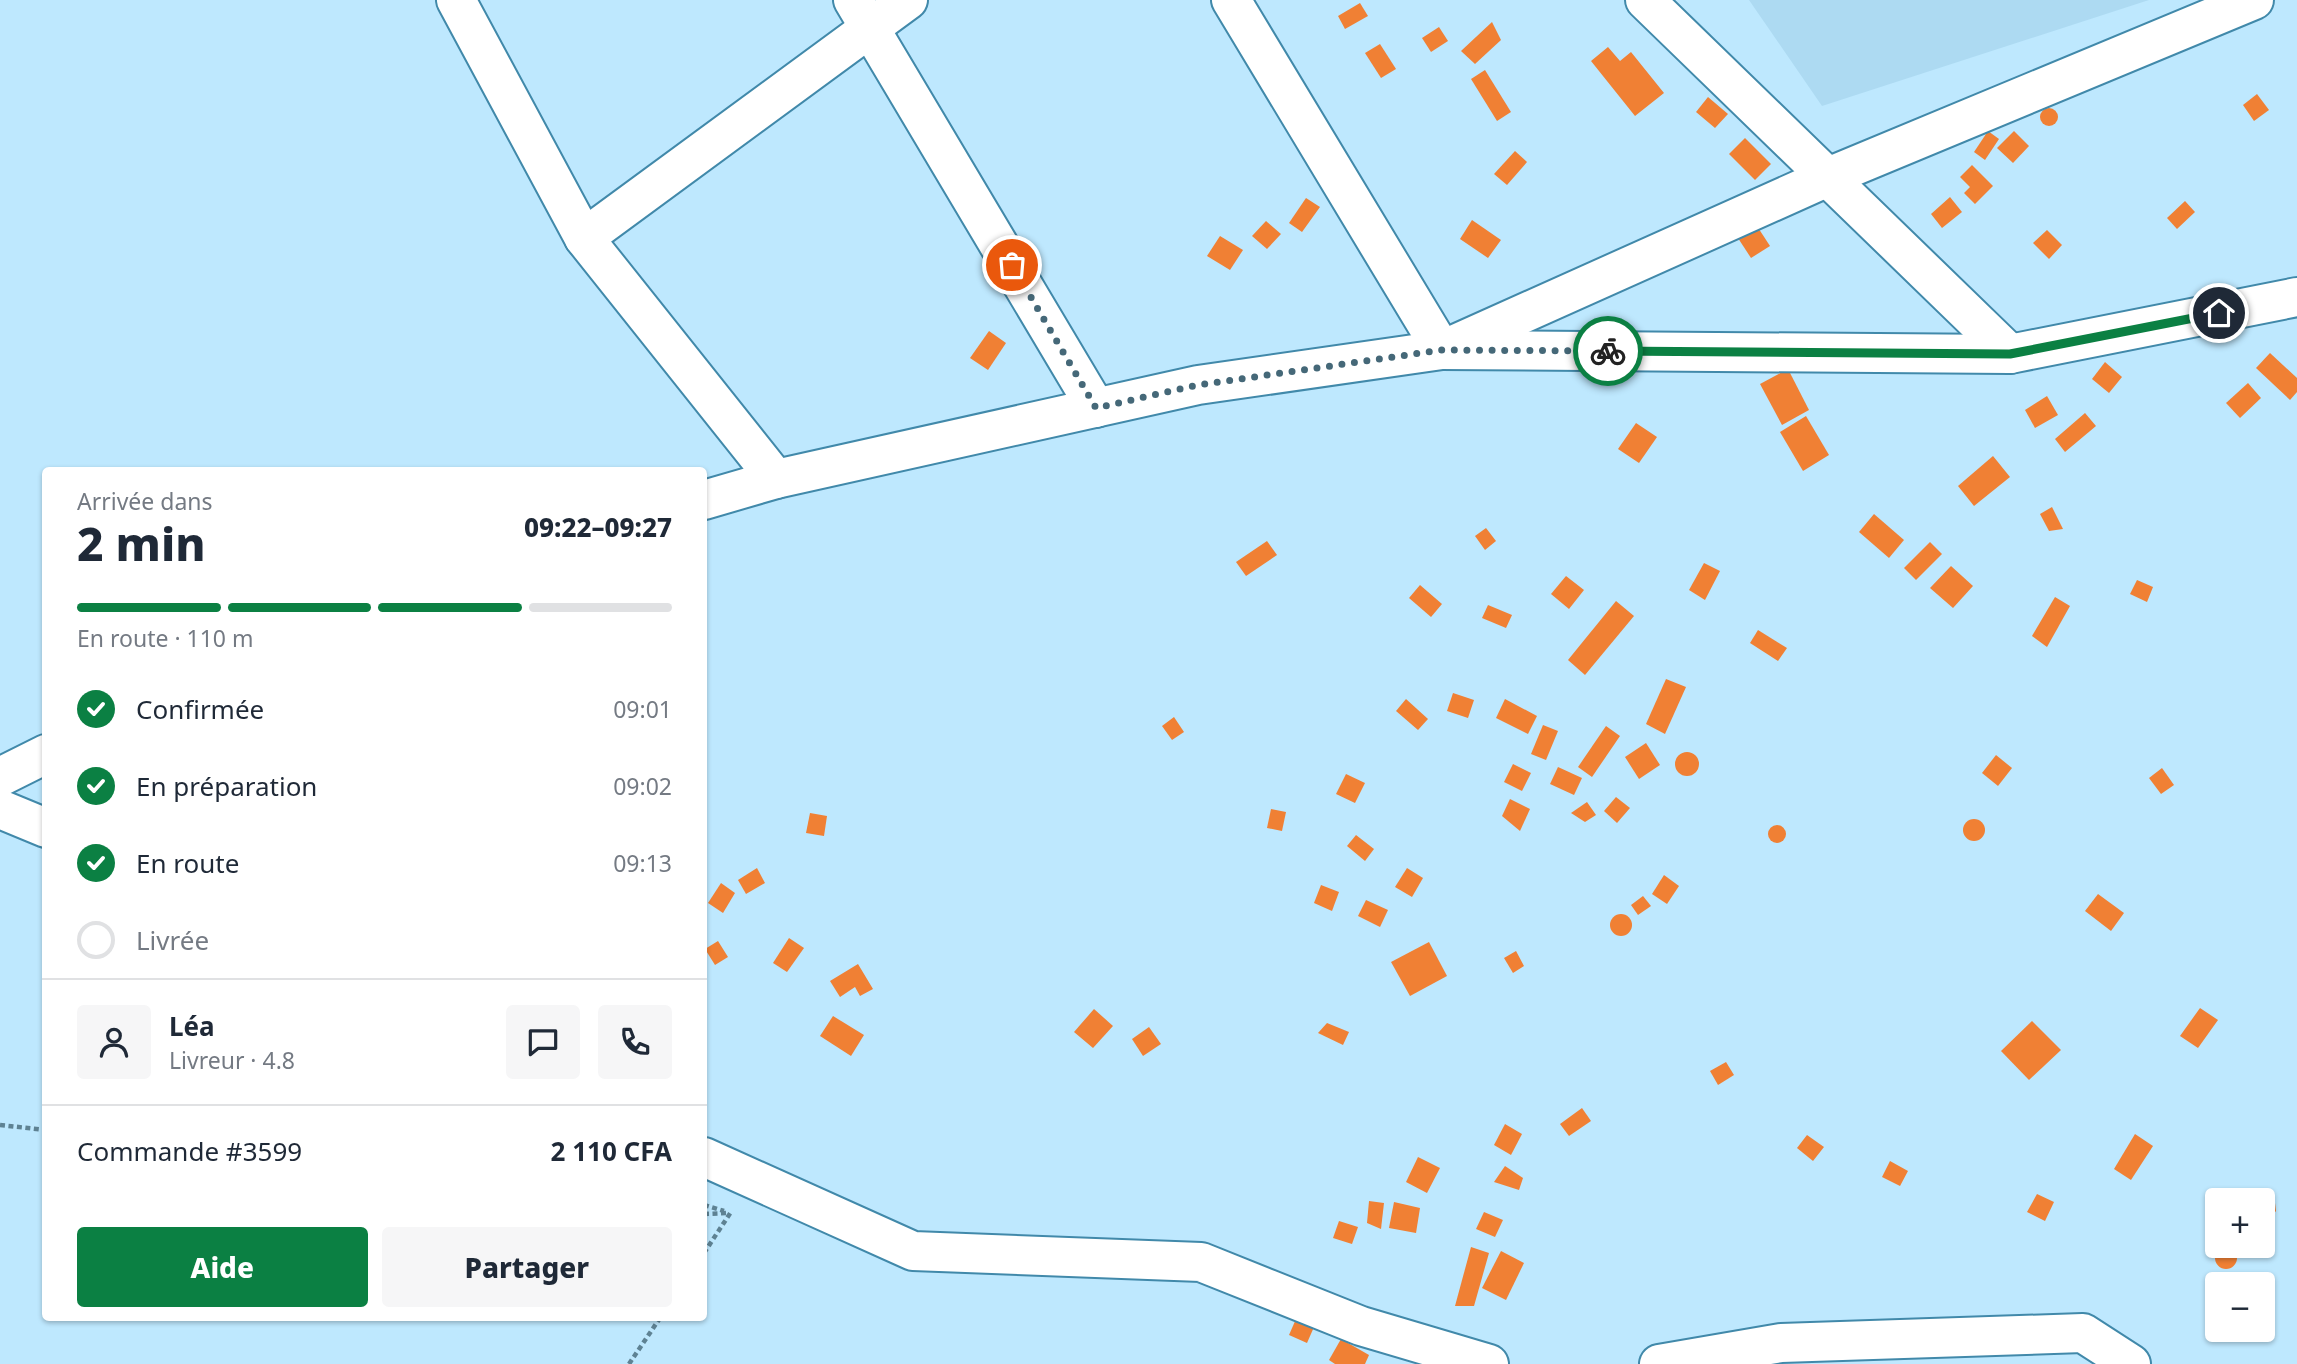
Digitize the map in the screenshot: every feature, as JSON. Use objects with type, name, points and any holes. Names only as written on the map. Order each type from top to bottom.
[{"type":"street","points":[[456,0],[584,238],[776,479]]},
{"type":"street","points":[[584,238],[862,14],[908,0]]},
{"type":"street","points":[[1231,0],[1442,350]]},
{"type":"street","points":[[1645,0],[2010,354]]},
{"type":"street","points":[[1442,350],[1828,177],[2254,0]]},
{"type":"street","points":[[862,14],[1096,408]]},
{"type":"street","points":[[707,499],[776,479],[1198,385],[1442,350],[2010,354],[2297,297]]},
{"type":"street","points":[[0,777],[42,756]]},
{"type":"street","points":[[0,809],[42,826]]},
{"type":"street","points":[[707,1158],[913,1251],[1201,1262],[1361,1326],[1489,1364]]},
{"type":"street","points":[[1659,1364],[1781,1343],[2083,1333],[2131,1364]]},
{"type":"path","points":[[0,1125],[42,1130]]},
{"type":"path","points":[[707,1214],[731,1213],[707,1249]]},
{"type":"path","points":[[629,1364],[658,1321]]},
{"type":"shaded area","points":[[1749,0],[2149,0],[1822,106]]},
{"type":"building","points":[[1360,3],[1368,16],[1345,29],[1338,16]]},
{"type":"building","points":[[1492,22],[1501,40],[1475,64],[1461,51]]},
{"type":"building","points":[[1439,27],[1448,41],[1431,52],[1422,38]]},
{"type":"building","points":[[1380,44],[1396,69],[1381,78],[1365,53]]},
{"type":"building","points":[[1608,47],[1620,61],[1631,52],[1664,93],[1635,116],[1591,61]]},
{"type":"building","points":[[1485,70],[1511,112],[1497,121],[1471,79]]},
{"type":"building","points":[[2257,94],[2269,110],[2254,121],[2243,105]]},
{"type":"building","points":[[1708,97],[1728,114],[1715,128],[1696,112]]},
{"type":"building","points":[[2049,108],[2055,111],[2058,117],[2055,123],[2049,126],[2043,123],[2040,117],[2043,111]]},
{"type":"building","points":[[1988,131],[1999,139],[1985,160],[1974,152]]},
{"type":"building","points":[[2014,131],[2029,146],[2013,163],[1997,148]]},
{"type":"building","points":[[1745,138],[1771,164],[1755,180],[1729,154]]},
{"type":"building","points":[[1515,151],[1527,162],[1507,185],[1494,174]]},
{"type":"building","points":[[1972,165],[1993,186],[1975,204],[1964,193],[1970,187],[1960,177]]},
{"type":"building","points":[[1950,197],[1962,212],[1942,228],[1931,214]]},
{"type":"building","points":[[1306,198],[1320,207],[1302,232],[1289,223]]},
{"type":"building","points":[[2185,201],[2195,212],[2177,229],[2167,218]]},
{"type":"building","points":[[1472,220],[1501,240],[1488,258],[1460,239]]},
{"type":"building","points":[[1266,221],[1281,234],[1267,249],[1252,236]]},
{"type":"building","points":[[1755,223],[1770,246],[1751,258],[1736,235]]},
{"type":"building","points":[[2047,230],[2062,245],[2049,259],[2033,243]]},
{"type":"building","points":[[1220,236],[1243,250],[1230,270],[1207,256]]},
{"type":"building","points":[[989,331],[1006,343],[988,370],[970,358]]},
{"type":"building","points":[[2270,353],[2297,378],[2297,392],[2290,400],[2256,368]]},
{"type":"building","points":[[2105,362],[2122,377],[2109,393],[2092,379]]},
{"type":"building","points":[[1788,369],[1809,410],[1782,425],[1760,384]]},
{"type":"building","points":[[2248,383],[2261,398],[2240,418],[2226,403]]},
{"type":"building","points":[[2047,396],[2058,415],[2035,428],[2025,410]]},
{"type":"building","points":[[2085,413],[2096,426],[2065,452],[2055,439]]},
{"type":"building","points":[[1806,416],[1829,455],[1803,471],[1780,432]]},
{"type":"building","points":[[1636,423],[1657,437],[1639,463],[1618,449]]},
{"type":"building","points":[[1993,456],[2010,477],[1974,506],[1958,486]]},
{"type":"building","points":[[2052,507],[2063,529],[2049,531],[2040,514]]},
{"type":"building","points":[[1874,514],[1904,540],[1889,558],[1859,532]]},
{"type":"building","points":[[1486,528],[1496,541],[1485,550],[1475,536]]},
{"type":"building","points":[[1267,541],[1277,555],[1246,576],[1236,562]]},
{"type":"building","points":[[1930,542],[1942,554],[1916,580],[1904,568]]},
{"type":"building","points":[[1704,563],[1720,571],[1705,600],[1689,590]]},
{"type":"building","points":[[1951,566],[1973,586],[1953,608],[1930,588]]},
{"type":"building","points":[[1566,576],[1584,590],[1569,609],[1551,594]]},
{"type":"building","points":[[2137,580],[2153,587],[2147,602],[2130,594]]},
{"type":"building","points":[[1420,585],[1442,604],[1431,617],[1409,598]]},
{"type":"building","points":[[2055,597],[2070,606],[2047,647],[2032,636]]},
{"type":"building","points":[[1616,601],[1634,616],[1585,675],[1568,660]]},
{"type":"building","points":[[1488,605],[1512,615],[1506,628],[1482,618]]},
{"type":"building","points":[[1758,630],[1787,648],[1778,661],[1750,643]]},
{"type":"building","points":[[1666,679],[1686,687],[1665,734],[1646,724]]},
{"type":"building","points":[[1453,693],[1474,700],[1468,718],[1447,711]]},
{"type":"building","points":[[1406,699],[1428,719],[1418,730],[1396,711]]},
{"type":"building","points":[[1505,699],[1537,716],[1528,734],[1496,718]]},
{"type":"building","points":[[1174,717],[1184,732],[1172,740],[1162,726]]},
{"type":"building","points":[[1543,725],[1558,731],[1546,760],[1531,754]]},
{"type":"building","points":[[1606,726],[1620,736],[1592,777],[1578,767]]},
{"type":"building","points":[[1646,743],[1660,765],[1639,779],[1625,757]]},
{"type":"building","points":[[1687,752],[1696,755],[1699,764],[1696,773],[1687,776],[1678,773],[1675,764],[1678,755]]},
{"type":"building","points":[[1996,755],[2012,768],[1998,786],[1982,773]]},
{"type":"building","points":[[1513,764],[1531,773],[1522,791],[1504,782]]},
{"type":"building","points":[[1558,767],[1582,778],[1574,795],[1550,784]]},
{"type":"building","points":[[2162,768],[2174,785],[2161,794],[2149,778]]},
{"type":"building","points":[[1346,774],[1365,783],[1355,803],[1336,794]]},
{"type":"building","points":[[1616,797],[1630,808],[1617,823],[1604,811]]},
{"type":"building","points":[[1510,799],[1530,809],[1520,831],[1502,816]]},
{"type":"building","points":[[1587,802],[1596,815],[1585,822],[1571,813]]},
{"type":"building","points":[[1271,809],[1286,812],[1282,831],[1267,828]]},
{"type":"building","points":[[810,813],[827,816],[824,836],[806,833]]},
{"type":"building","points":[[1974,819],[1982,822],[1985,830],[1982,838],[1974,841],[1966,838],[1963,830],[1966,822]]},
{"type":"building","points":[[1777,825],[1785,830],[1786,834],[1781,842],[1777,843],[1769,838],[1768,834],[1773,826]]},
{"type":"building","points":[[1356,835],[1374,849],[1365,861],[1347,846]]},
{"type":"building","points":[[757,868],[765,883],[746,894],[738,880]]},
{"type":"building","points":[[1407,868],[1423,878],[1412,897],[1395,887]]},
{"type":"building","points":[[1664,875],[1679,886],[1667,904],[1652,894]]},
{"type":"building","points":[[721,883],[735,893],[723,913],[708,903]]},
{"type":"building","points":[[1321,885],[1339,892],[1332,911],[1314,903]]},
{"type":"building","points":[[2098,894],[2124,913],[2111,931],[2085,911]]},
{"type":"building","points":[[1643,896],[1651,906],[1638,915],[1631,905]]},
{"type":"building","points":[[1366,900],[1388,910],[1380,927],[1358,916]]},
{"type":"building","points":[[1621,914],[1629,917],[1632,925],[1629,933],[1621,936],[1613,933],[1610,925],[1613,917]]},
{"type":"building","points":[[789,938],[804,948],[787,972],[773,963]]},
{"type":"building","points":[[718,941],[728,957],[715,965],[707,948]]},
{"type":"building","points":[[1429,942],[1447,976],[1410,996],[1391,962]]},
{"type":"building","points":[[1516,951],[1524,966],[1513,973],[1504,958]]},
{"type":"building","points":[[858,964],[873,989],[860,996],[855,987],[840,997],[830,981]]},
{"type":"building","points":[[2200,1008],[2218,1020],[2198,1048],[2180,1036]]},
{"type":"building","points":[[1094,1009],[1113,1026],[1093,1048],[1074,1032]]},
{"type":"building","points":[[833,1016],[864,1035],[851,1056],[820,1036]]},
{"type":"building","points":[[2032,1021],[2061,1050],[2029,1080],[2001,1051]]},
{"type":"building","points":[[1327,1023],[1349,1032],[1343,1045],[1318,1033]]},
{"type":"building","points":[[1149,1027],[1161,1044],[1143,1056],[1132,1039]]},
{"type":"building","points":[[1726,1062],[1734,1075],[1718,1085],[1710,1071]]},
{"type":"building","points":[[1582,1108],[1591,1121],[1569,1136],[1560,1124]]},
{"type":"building","points":[[1505,1124],[1522,1134],[1511,1155],[1494,1145]]},
{"type":"building","points":[[2135,1134],[2153,1146],[2131,1180],[2114,1169]]},
{"type":"building","points":[[1807,1135],[1824,1147],[1813,1161],[1797,1148]]},
{"type":"building","points":[[1418,1157],[1440,1168],[1427,1193],[1406,1182]]},
{"type":"building","points":[[1890,1161],[1908,1171],[1900,1186],[1882,1177]]},
{"type":"building","points":[[1505,1166],[1523,1178],[1519,1190],[1494,1182]]},
{"type":"building","points":[[2037,1194],[2054,1202],[2045,1221],[2027,1212]]},
{"type":"building","points":[[1369,1201],[1384,1203],[1381,1229],[1367,1223]]},
{"type":"building","points":[[1394,1202],[1420,1208],[1416,1233],[1389,1228]]},
{"type":"building","points":[[1484,1212],[1503,1220],[1495,1237],[1476,1229]]},
{"type":"building","points":[[1339,1221],[1358,1227],[1352,1244],[1333,1238]]},
{"type":"building","points":[[1471,1247],[1489,1253],[1474,1306],[1455,1306]]},
{"type":"building","points":[[1501,1251],[1524,1263],[1506,1300],[1482,1288]]},
{"type":"building","points":[[2215,1258],[2237,1258],[2234,1266],[2226,1269],[2218,1266]]},
{"type":"building","points":[[1296,1319],[1314,1327],[1307,1343],[1289,1335]]},
{"type":"building","points":[[1341,1339],[1369,1355],[1365,1364],[1335,1364],[1329,1360]]},
{"type":"way so far","points":[[1012,265],[1096,408],[1198,385],[1442,350],[1608,351]]},
{"type":"route","points":[[1608,351],[2010,354],[2219,313]]}]
